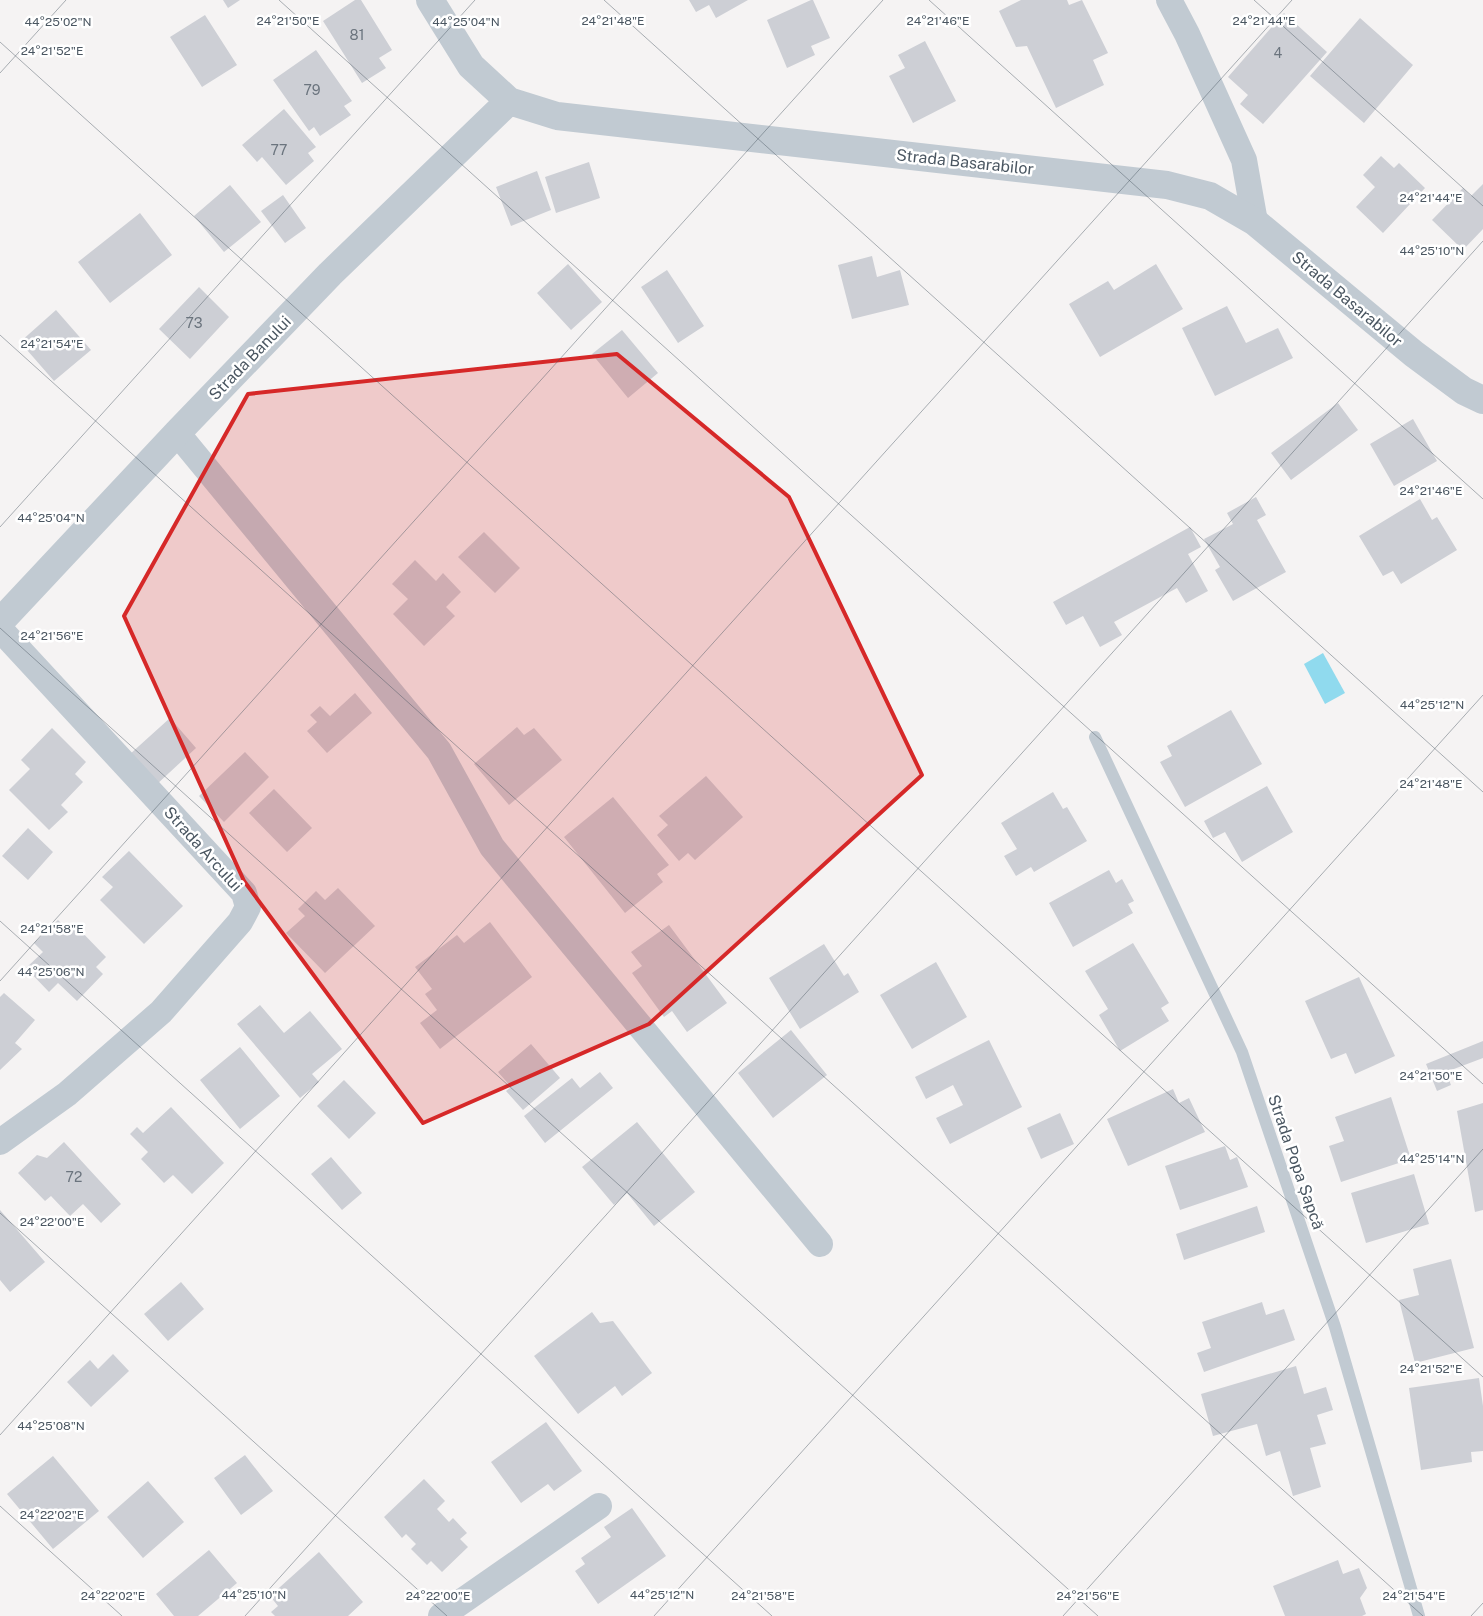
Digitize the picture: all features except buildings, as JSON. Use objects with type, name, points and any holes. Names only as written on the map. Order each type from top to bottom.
[{"type":"street","name":"Strada Basarabilor","points":[[430,0],[471,66],[509,101],[557,116],[1167,185],[1210,196],[1256,222],[1414,354],[1464,391],[1483,400]]},
{"type":"street","points":[[1169,0],[1244,160],[1256,222]]},
{"type":"street","name":"Strada Banului","points":[[0,622],[177,433],[330,274],[509,101]]},
{"type":"street","points":[[177,433],[440,751],[492,846],[820,1244]]},
{"type":"street","name":"Strada Arcului","points":[[0,629],[244,893],[248,907],[240,922],[161,1012],[67,1094],[0,1142]]},
{"type":"street","points":[[441,1616],[599,1506]]},
{"type":"lane","name":"Strada Popa Șapcă","points":[[1095,737],[1242,1052],[1335,1327],[1419,1616]]},
{"type":"highlighted area","points":[[617,354],[789,497],[922,775],[649,1024],[423,1123],[244,881],[124,616],[248,394]]},
{"type":"water","points":[[1323,653],[1345,693],[1325,704],[1304,664]]}]
